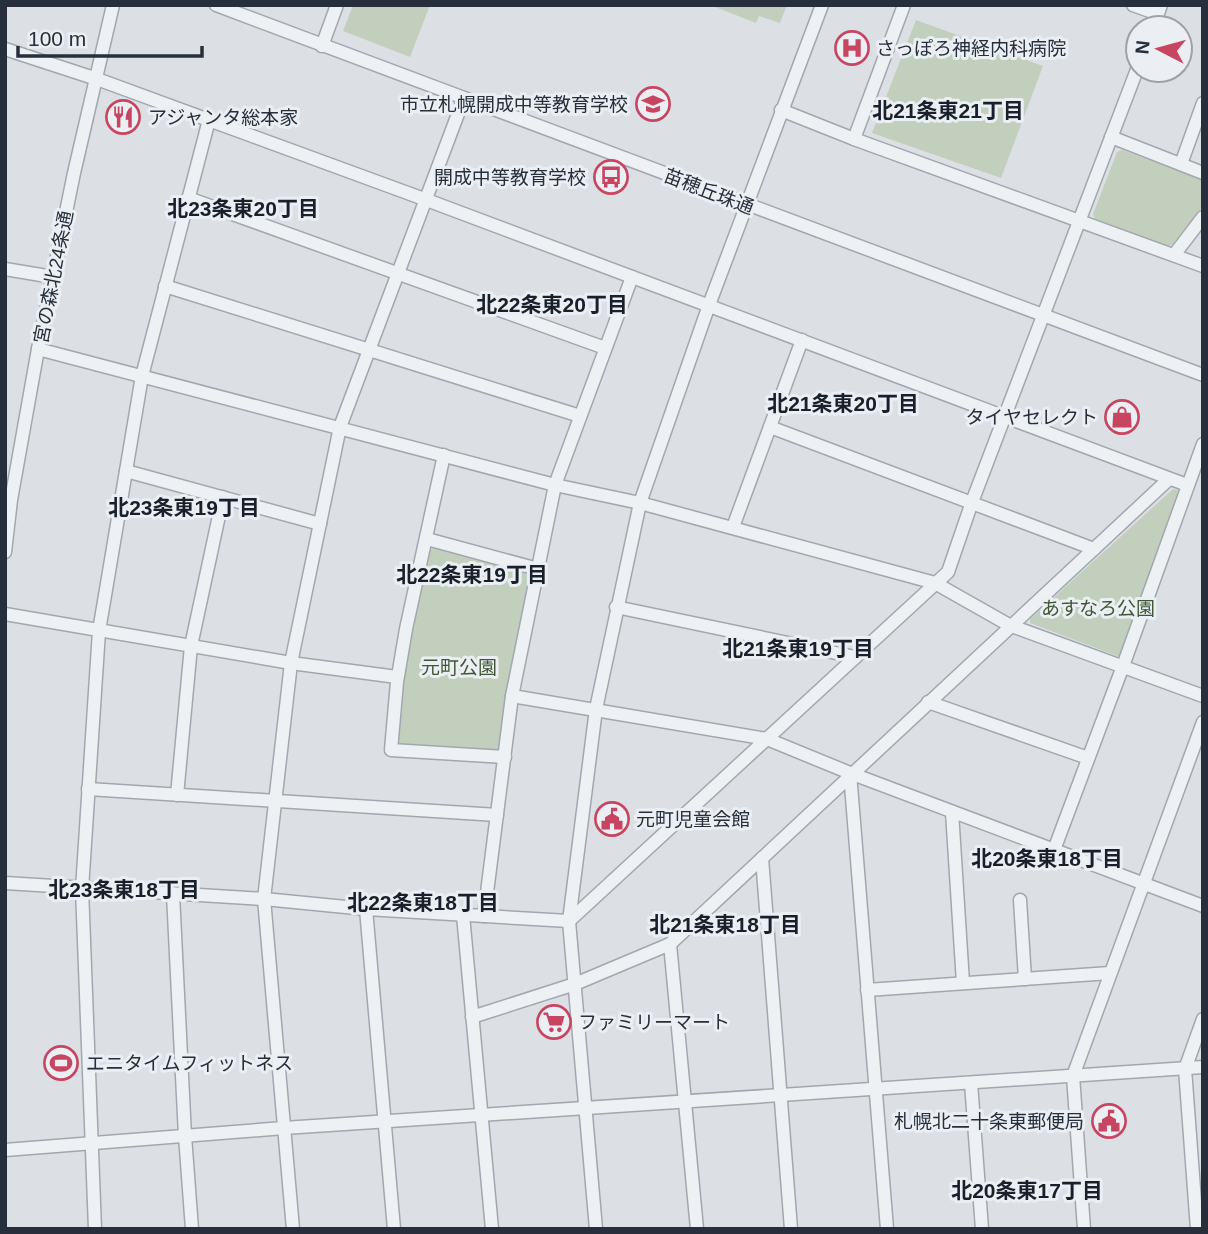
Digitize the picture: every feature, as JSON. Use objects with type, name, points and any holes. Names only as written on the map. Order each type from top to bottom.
[{"type":"street","name":"宮の森北24条通","points":[[5,552],[8,500],[74,173],[113,5]]},
{"type":"street","name":"苗穂丘珠通","points":[[216,5],[1203,375]]},
{"type":"street","points":[[322,46],[337,5]]},
{"type":"street","points":[[596,1229],[569,922],[596,709],[640,503],[709,305],[821,5]]},
{"type":"street","points":[[854,139],[904,5]]},
{"type":"street","points":[[1133,5],[1160,10]]},
{"type":"street","points":[[5,49],[97,79],[424,199],[1187,485]]},
{"type":"street","points":[[5,883],[569,922],[948,572],[972,502],[1131,84]]},
{"type":"street","points":[[293,1229],[264,899],[291,663],[340,427],[464,98]]},
{"type":"street","points":[[1181,164],[1203,103]]},
{"type":"street","points":[[781,110],[1203,266]]},
{"type":"street","points":[[95,1229],[82,889],[99,631],[142,376],[209,120]]},
{"type":"street","points":[[1111,137],[1203,173]]},
{"type":"street","points":[[188,198],[605,348]]},
{"type":"street","points":[[1174,256],[1203,217]]},
{"type":"street","points":[[5,269],[53,277]]},
{"type":"street","points":[[484,916],[512,696],[555,485],[632,277]]},
{"type":"street","points":[[165,286],[580,416]]},
{"type":"street","points":[[733,527],[803,340]]},
{"type":"street","points":[[38,349],[555,485],[733,527],[935,583],[1009,625],[1203,696]]},
{"type":"street","points":[[770,427],[1094,548]]},
{"type":"street","points":[[1054,850],[1203,444]]},
{"type":"street","points":[[444,455],[397,677],[391,750],[505,757]]},
{"type":"street","points":[[126,471],[320,524]]},
{"type":"street","points":[[472,1017],[575,984],[670,944],[850,773],[1169,478]]},
{"type":"street","points":[[177,795],[191,646],[223,497]]},
{"type":"street","points":[[427,539],[538,569]]},
{"type":"street","points":[[616,607],[855,657]]},
{"type":"street","points":[[5,614],[291,663],[397,677]]},
{"type":"street","points":[[512,696],[767,739],[1203,906]]},
{"type":"street","points":[[929,702],[1088,758]]},
{"type":"street","points":[[1084,1229],[1073,1076],[1203,722]]},
{"type":"street","points":[[850,773],[887,1229]]},
{"type":"street","points":[[88,789],[497,815]]},
{"type":"street","points":[[952,812],[962,984]]},
{"type":"street","points":[[762,858],[791,1229]]},
{"type":"street","points":[[173,894],[192,1229]]},
{"type":"street","points":[[1020,900],[1025,979]]},
{"type":"street","points":[[366,909],[394,1229]]},
{"type":"street","points":[[463,915],[492,1229]]},
{"type":"street","points":[[670,944],[697,1229]]},
{"type":"street","points":[[867,990],[1110,973]]},
{"type":"street","points":[[1197,1229],[1185,1069],[1203,1019]]},
{"type":"street","points":[[5,1150],[284,1128],[1203,1068]]},
{"type":"street","points":[[971,1083],[982,1229]]},
{"type":"green space","points":[[353,5],[430,5],[410,57],[343,31]]},
{"type":"green space","points":[[710,5],[787,5],[780,23],[759,16],[756,23]]},
{"type":"green space","points":[[916,20],[1043,66],[1001,178],[872,133]]},
{"type":"green space","points":[[1122,150],[1203,180],[1203,206],[1172,245],[1167,246],[1095,219],[1093,214],[1117,152]]},
{"type":"green space","name":"あすなろ公園","points":[[1173,489],[1180,491],[1120,657],[1030,623],[1030,619]]},
{"type":"green space","name":"元町公園","points":[[434,548],[529,574],[531,577],[504,706],[500,748],[496,751],[399,744],[397,741],[402,682],[430,550]]},
{"type":"place","name":"さっぽろ神経内科病院","points":[[852,48]]},
{"type":"place","name":"市立札幌開成中等教育学校","points":[[653,104]]},
{"type":"place","name":"アジャンタ総本家","points":[[123,117]]},
{"type":"place","name":"開成中等教育学校","points":[[611,177]]},
{"type":"place","name":"タイヤセレクト","points":[[1122,417]]},
{"type":"place","name":"元町児童会館","points":[[612,819]]},
{"type":"place","name":"ファミリーマート","points":[[554,1022]]},
{"type":"place","name":"エニタイムフィットネス","points":[[61,1063]]},
{"type":"place","name":"札幌北二十条東郵便局","points":[[1109,1121]]},
{"type":"district","name":"北21条東21丁目","points":[[948,111]]},
{"type":"district","name":"北23条東20丁目","points":[[243,209]]},
{"type":"district","name":"北22条東20丁目","points":[[552,305]]},
{"type":"district","name":"北21条東20丁目","points":[[843,404]]},
{"type":"district","name":"北23条東19丁目","points":[[184,508]]},
{"type":"district","name":"北22条東19丁目","points":[[472,575]]},
{"type":"district","name":"北21条東19丁目","points":[[798,649]]},
{"type":"district","name":"北20条東18丁目","points":[[1047,859]]},
{"type":"district","name":"北23条東18丁目","points":[[124,890]]},
{"type":"district","name":"北22条東18丁目","points":[[423,903]]},
{"type":"district","name":"北21条東18丁目","points":[[725,925]]},
{"type":"district","name":"北20条東17丁目","points":[[1027,1191]]}]
